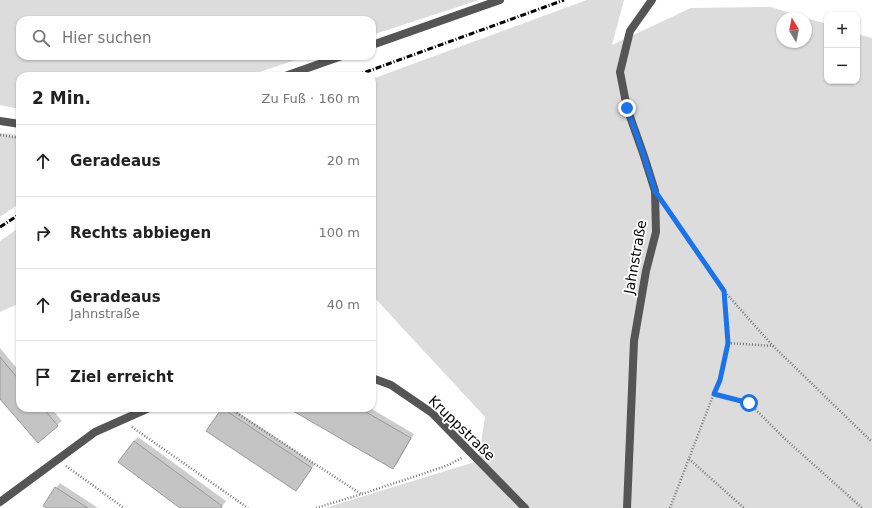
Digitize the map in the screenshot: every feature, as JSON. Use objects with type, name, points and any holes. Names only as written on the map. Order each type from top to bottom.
[{"type":"street","points":[[376,44],[500,0]]},
{"type":"street","name":"Jahnstraße","points":[[627,508],[634,341],[646,271],[656,232],[655,191],[627,108],[620,72],[630,30],[652,0]]},
{"type":"street","points":[[297,72],[331,60]]},
{"type":"street","points":[[0,121],[16,123]]},
{"type":"street","name":"Kruppstraße","points":[[376,379],[391,385],[432,413],[525,508]]},
{"type":"street","points":[[0,502],[95,432],[140,412]]},
{"type":"path","points":[[0,135],[16,137]]},
{"type":"path","points":[[655,191],[724,291],[774,346],[872,442]]},
{"type":"path","points":[[670,508],[720,380],[728,343],[724,291]]},
{"type":"path","points":[[728,343],[774,346]]},
{"type":"path","points":[[714,394],[749,403],[785,439],[862,508]]},
{"type":"path","points":[[235,412],[362,494]]},
{"type":"path","points":[[122,420],[248,508]]},
{"type":"path","points":[[316,508],[446,466],[471,454]]},
{"type":"path","points":[[688,459],[744,508]]},
{"type":"path","points":[[57,460],[124,508]]},
{"type":"shaded area","points":[[0,0],[479,0],[376,34],[376,16],[16,16],[16,60],[296,60],[259,72],[16,72],[16,108],[0,105]]},
{"type":"shaded area","points":[[587,0],[624,0],[612,45],[691,8],[771,7],[787,12],[776,12],[776,48],[812,48],[812,20],[824,23],[824,84],[860,84],[860,35],[872,38],[872,508],[325,508],[478,461],[485,417],[376,299],[376,78]]},
{"type":"shaded area","points":[[0,133],[16,135],[16,206],[0,217]]},
{"type":"shaded area","points":[[16,230],[16,305],[0,312],[0,241]]},
{"type":"building","points":[[0,357],[16,376],[16,412],[46,412],[58,426],[38,443],[0,399]]},
{"type":"building","points":[[219,412],[228,412],[312,468],[296,491],[206,431]]},
{"type":"building","points":[[295,412],[366,412],[411,438],[393,469]]},
{"type":"building","points":[[134,441],[222,506],[221,508],[180,508],[118,462]]},
{"type":"building","points":[[55,487],[88,508],[47,508],[43,506]]},
{"type":"railway","points":[[366,72],[564,0]]},
{"type":"railway","points":[[0,227],[16,217]]},
{"type":"route","points":[[627,108],[655,191],[724,291],[728,343],[720,380],[714,394],[749,403]]}]
